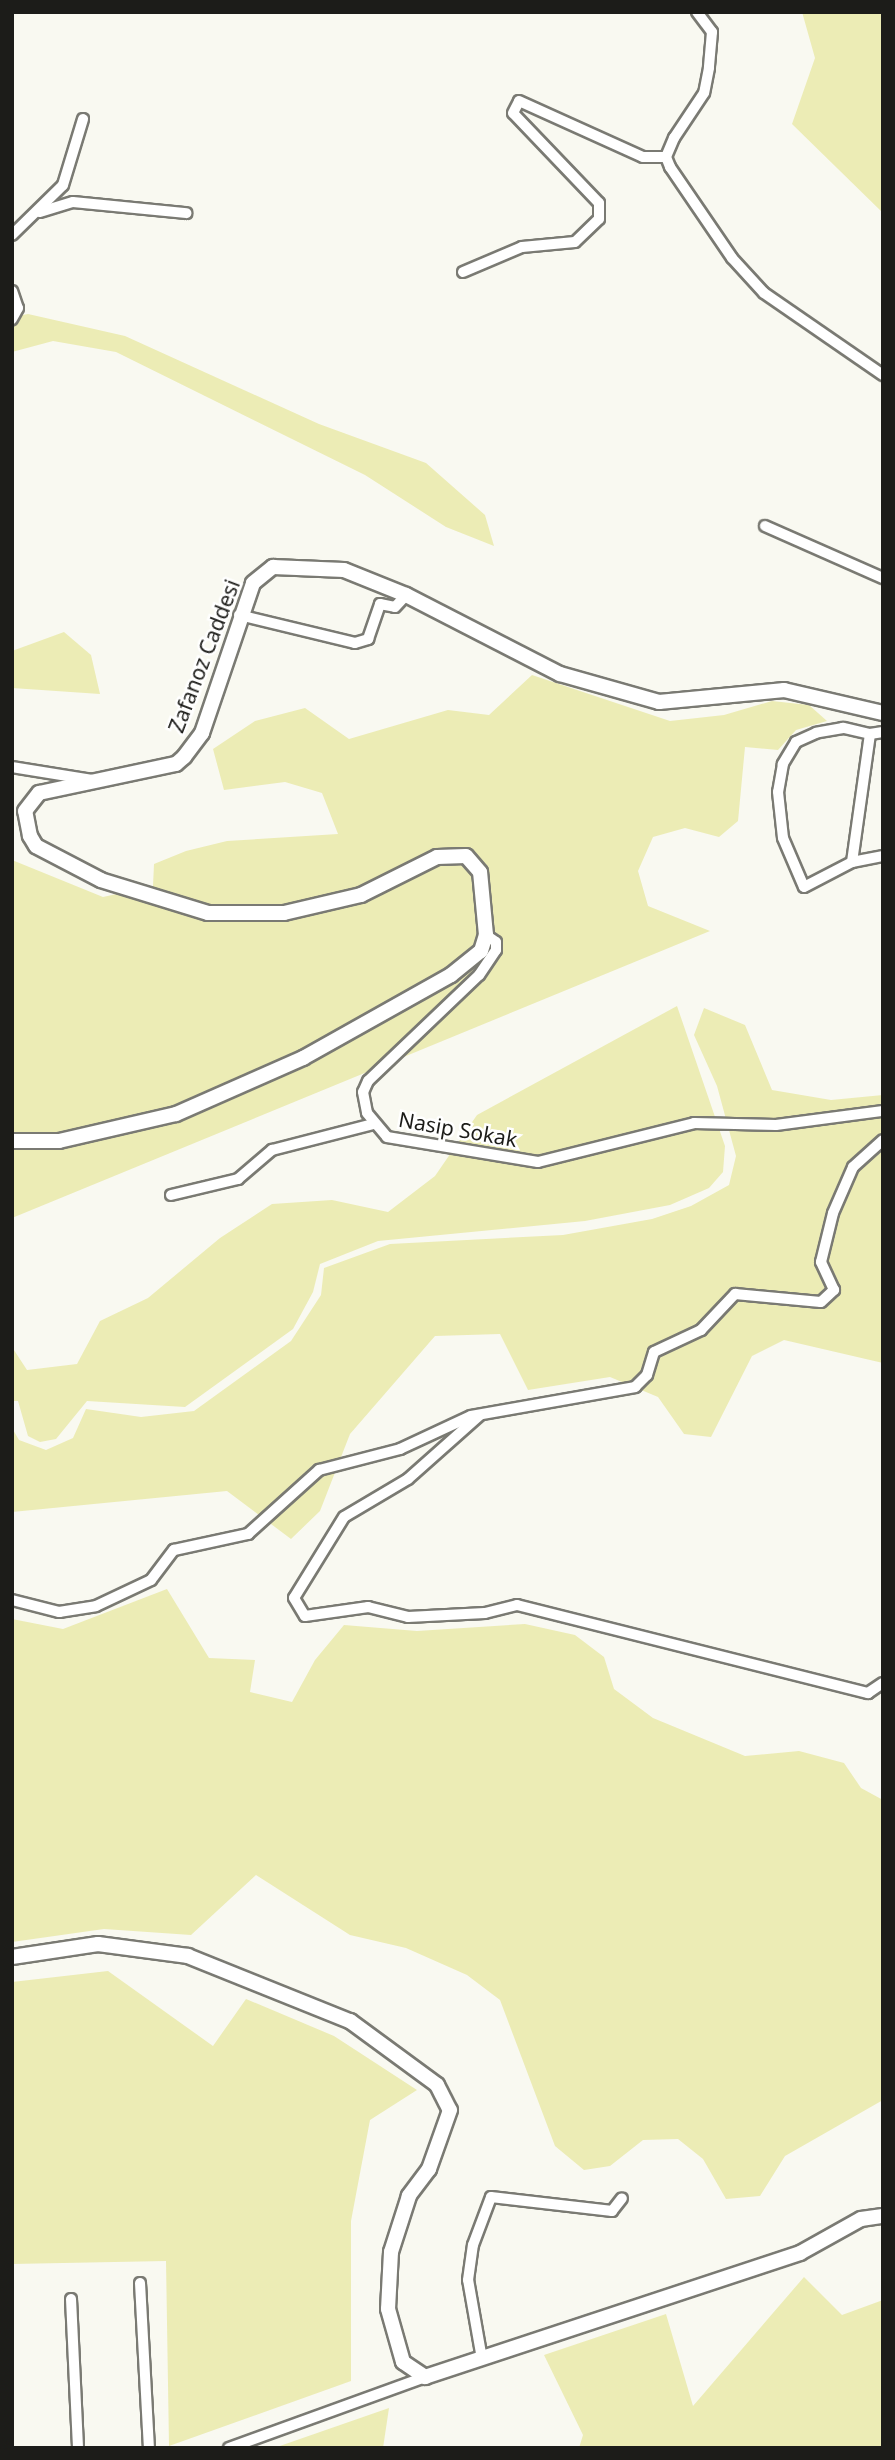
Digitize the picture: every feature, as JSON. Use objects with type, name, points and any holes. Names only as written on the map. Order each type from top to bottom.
[{"type":"street","points":[[666,157],[707,80],[712,32],[697,12]]},
{"type":"street","points":[[463,272],[522,247],[575,242],[599,219],[599,202],[513,113],[519,101],[643,157],[666,157]]},
{"type":"street","points":[[12,235],[40,212],[63,185],[83,119]]},
{"type":"street","points":[[666,157],[732,258],[764,293],[883,375]]},
{"type":"street","points":[[40,212],[73,202],[186,212]]},
{"type":"street","points":[[12,291],[18,308],[12,319]]},
{"type":"street","points":[[765,526],[883,578]]},
{"type":"street","name":"Zafanoz Caddesi","points":[[486,935],[480,872],[466,856],[438,857],[361,895],[270,915],[189,911],[101,880],[36,846],[25,825],[25,811],[39,793],[176,764],[184,757],[202,733],[239,615],[261,573],[289,563],[344,570],[406,595],[560,674],[659,702],[784,690],[883,713]]},
{"type":"street","points":[[239,615],[355,643],[368,639],[380,604],[394,607],[406,595]]},
{"type":"street","points":[[883,732],[870,734],[843,728],[816,733],[796,742],[783,764],[778,793],[783,838],[804,887],[852,862],[883,856]]},
{"type":"street","points":[[852,862],[870,734]]},
{"type":"street","points":[[12,767],[92,780]]},
{"type":"street","points":[[12,1141],[59,1141],[176,1114],[303,1058],[451,975],[481,951],[486,935],[496,942],[496,950],[480,975],[368,1082],[364,1100],[373,1124]]},
{"type":"street","name":"Nasip Sokak","points":[[171,1195],[238,1179],[272,1150],[373,1124],[398,1141],[538,1162],[694,1123],[755,1123],[883,1111]]},
{"type":"street","points":[[12,1600],[59,1612],[96,1605],[151,1580],[174,1550],[248,1534],[319,1469],[400,1449],[480,1415],[635,1387],[647,1375],[654,1352],[701,1330],[735,1294],[821,1302],[834,1290],[821,1262],[833,1213],[853,1167],[883,1140]]},
{"type":"street","points":[[480,1415],[408,1479],[344,1517],[294,1598],[304,1616],[368,1607],[408,1617],[434,1616],[517,1605],[868,1693],[883,1683]]},
{"type":"street","points":[[12,1957],[98,1944],[188,1956],[350,2021],[437,2085],[450,2110],[429,2169],[409,2196],[391,2252],[388,2309],[403,2362],[425,2377]]},
{"type":"street","points":[[482,2359],[468,2280],[473,2245],[491,2197],[612,2211],[622,2198]]},
{"type":"street","points":[[229,2448],[425,2377],[800,2253],[860,2220],[883,2216]]},
{"type":"street","points":[[140,2283],[149,2448]]},
{"type":"street","points":[[71,2299],[78,2448]]},
{"type":"green space","points":[[802,12],[883,12],[883,213],[792,124],[815,58]]},
{"type":"green space","points":[[28,314],[125,336],[319,424],[426,463],[485,515],[494,546],[446,527],[365,475],[116,352],[53,341],[12,352],[12,317]]},
{"type":"green space","points":[[64,632],[91,655],[100,694],[12,688],[12,651]]},
{"type":"green space","points":[[532,675],[670,721],[724,715],[772,701],[809,705],[827,721],[796,730],[778,750],[745,747],[738,821],[719,837],[685,828],[653,837],[638,871],[648,906],[710,931],[12,1218],[12,860],[103,897],[153,886],[154,864],[186,851],[227,841],[338,834],[322,793],[285,782],[224,790],[213,749],[255,721],[305,708],[349,739],[448,710],[489,715]]},
{"type":"green space","points":[[677,1006],[725,1146],[723,1172],[709,1188],[670,1205],[585,1221],[378,1241],[320,1264],[313,1292],[293,1329],[185,1407],[87,1401],[56,1439],[40,1442],[28,1436],[18,1401],[12,1401],[12,1347],[27,1370],[77,1364],[100,1321],[148,1298],[220,1238],[272,1204],[332,1200],[388,1212],[435,1176],[477,1115]]},
{"type":"green space","points":[[704,1008],[745,1025],[772,1090],[831,1100],[883,1095],[883,1363],[784,1340],[752,1356],[711,1437],[684,1434],[658,1397],[610,1377],[528,1390],[500,1334],[435,1336],[350,1434],[320,1511],[291,1539],[227,1491],[12,1512],[12,1428],[19,1440],[46,1450],[73,1438],[86,1409],[141,1417],[194,1411],[291,1341],[321,1295],[324,1268],[390,1244],[563,1235],[652,1219],[691,1206],[729,1185],[736,1156],[717,1086],[694,1035]]},
{"type":"green space","points":[[167,1589],[209,1658],[255,1660],[250,1692],[292,1702],[315,1660],[344,1625],[417,1631],[525,1624],[575,1635],[604,1657],[614,1689],[653,1718],[745,1756],[799,1751],[844,1763],[861,1788],[883,1800],[883,2100],[785,2156],[760,2196],[726,2199],[703,2159],[678,2139],[643,2140],[610,2166],[584,2170],[555,2146],[500,2000],[467,1975],[406,1948],[350,1935],[256,1875],[191,1935],[104,1929],[12,1942],[12,1619],[63,1629]]},
{"type":"green space","points":[[108,1971],[213,2046],[246,1999],[334,2036],[417,2090],[370,2120],[351,2221],[351,2381],[169,2446],[166,2261],[12,2264],[12,1982]]},
{"type":"green space","points":[[804,2277],[842,2315],[883,2300],[883,2448],[579,2448],[583,2435],[544,2355],[666,2314],[693,2406]]},
{"type":"green space","points":[[389,2408],[383,2448],[274,2448]]}]
